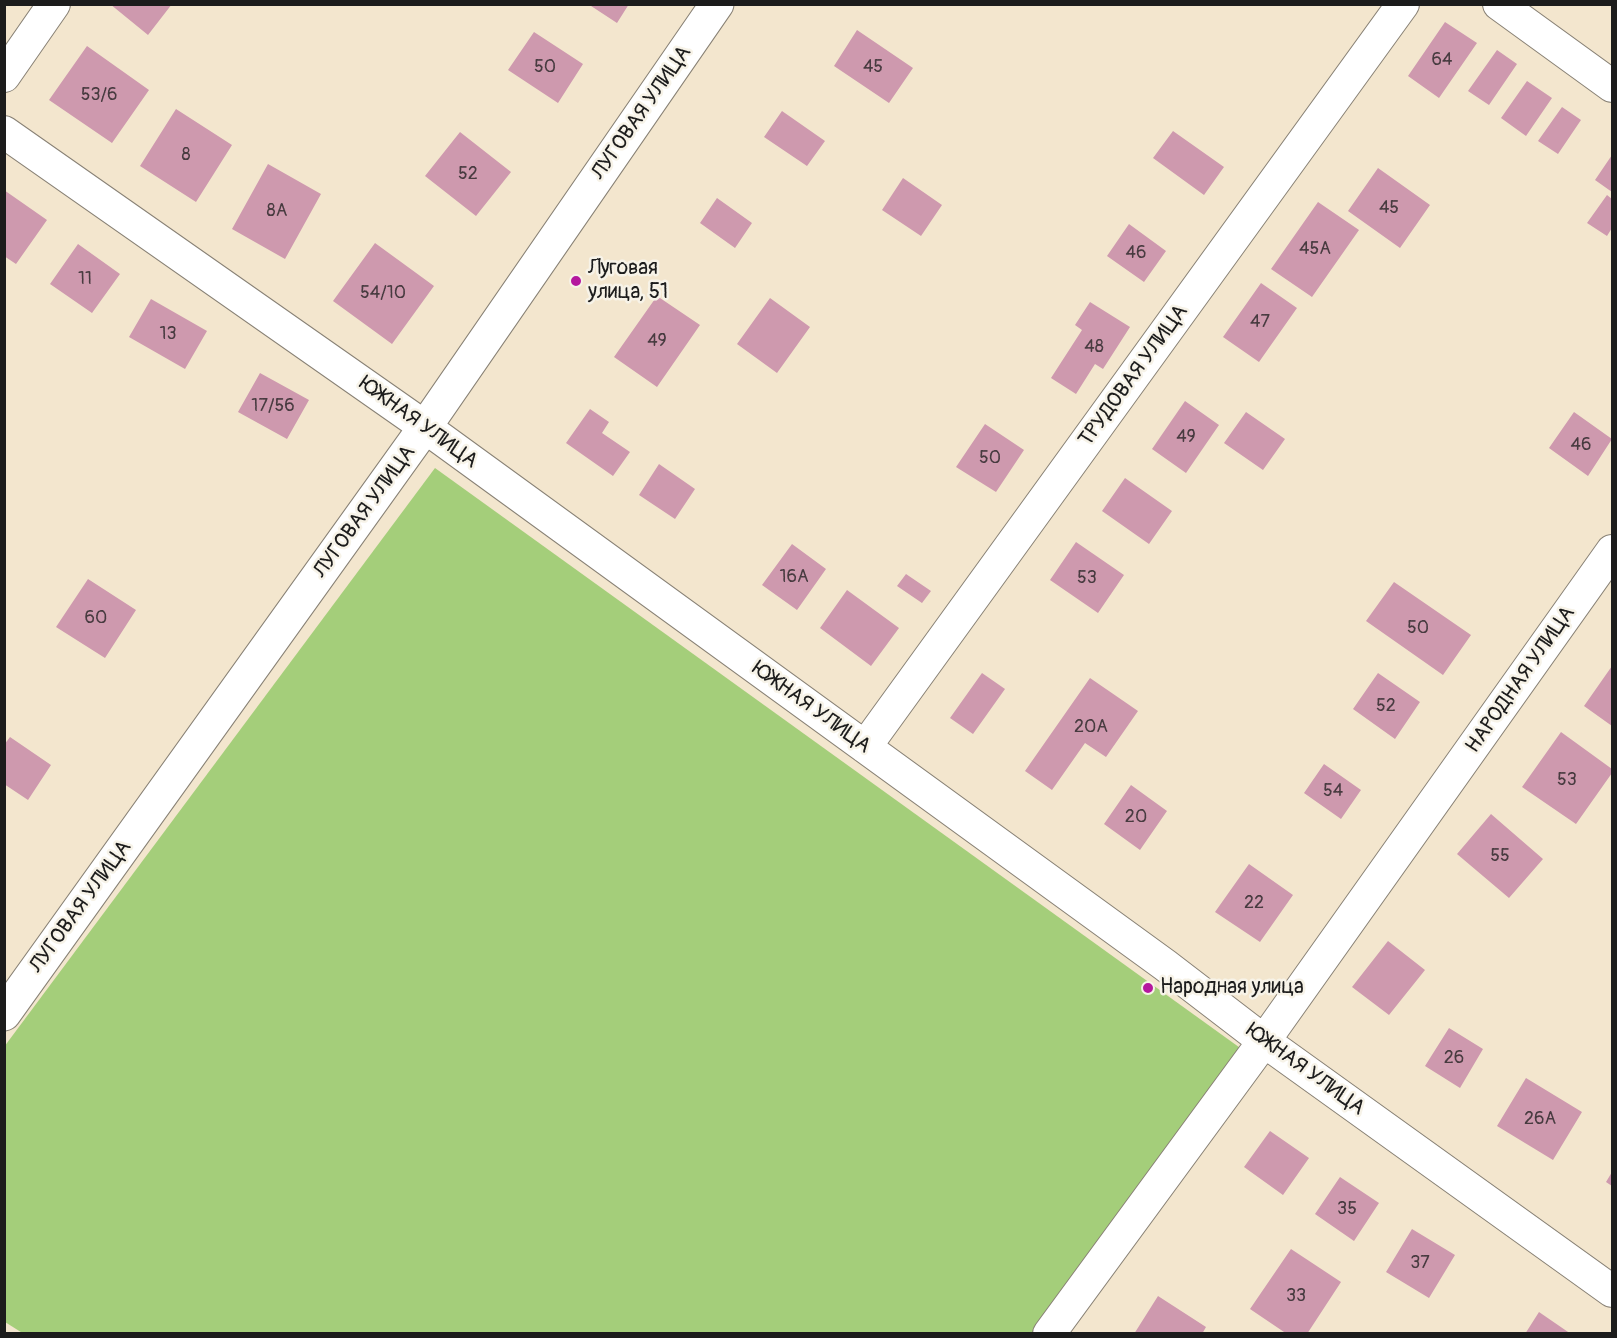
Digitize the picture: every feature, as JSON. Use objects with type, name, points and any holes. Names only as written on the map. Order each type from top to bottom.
[{"type":"street","points":[[4,76],[54,4]]},
{"type":"street","name":"ЛУГОВАЯ УЛИЦА","points":[[4,1014],[425,427],[717,4]]},
{"type":"street","name":"ТРУДОВАЯ УЛИЦА","points":[[865,747],[1403,4]]},
{"type":"street","points":[[1498,4],[1612,86]]},
{"type":"street","name":"ЮЖНАЯ УЛИЦА","points":[[4,132],[425,427],[1165,965],[1264,1041],[1612,1291]]},
{"type":"street","name":"НАРОДНАЯ УЛИЦА","points":[[1049,1334],[1264,1041],[1612,551]]},
{"type":"green space","points":[[435,468],[1243,1050],[1037,1333],[24,1334],[5,1322],[4,1047]]},
{"type":"building","points":[[110,4],[172,4],[148,35]]},
{"type":"building","points":[[588,4],[629,4],[617,23]]},
{"type":"building","points":[[1445,22],[1477,43],[1439,98],[1408,76]]},
{"type":"building","points":[[857,30],[913,68],[889,103],[834,66]]},
{"type":"building","points":[[534,32],[583,64],[558,103],[508,70]]},
{"type":"building","points":[[87,46],[149,90],[112,143],[49,100]]},
{"type":"building","points":[[1497,50],[1517,64],[1489,105],[1468,91]]},
{"type":"building","points":[[1527,81],[1552,98],[1526,136],[1501,118]]},
{"type":"building","points":[[1562,107],[1581,120],[1558,154],[1538,141]]},
{"type":"building","points":[[176,109],[232,145],[196,202],[140,166]]},
{"type":"building","points":[[782,111],[825,141],[807,166],[764,137]]},
{"type":"building","points":[[1173,131],[1224,167],[1204,195],[1153,158]]},
{"type":"building","points":[[460,132],[511,172],[476,216],[425,176]]},
{"type":"building","points":[[1612,155],[1612,192],[1595,180]]},
{"type":"building","points":[[268,164],[321,194],[285,259],[232,229]]},
{"type":"building","points":[[1378,168],[1430,205],[1400,248],[1348,211]]},
{"type":"building","points":[[903,178],[942,205],[921,236],[882,210]]},
{"type":"building","points":[[4,190],[47,220],[16,264],[4,256]]},
{"type":"building","points":[[1607,195],[1612,199],[1612,228],[1607,236],[1587,223]]},
{"type":"building","points":[[717,198],[752,223],[735,248],[700,223]]},
{"type":"building","points":[[1318,202],[1359,230],[1312,297],[1271,269]]},
{"type":"building","points":[[1129,224],[1166,251],[1144,282],[1107,256]]},
{"type":"building","points":[[375,243],[434,286],[392,344],[333,301]]},
{"type":"building","points":[[78,244],[120,274],[92,313],[50,284]]},
{"type":"building","points":[[1261,283],[1297,308],[1259,362],[1223,337]]},
{"type":"building","points":[[657,296],[700,325],[657,387],[614,357]]},
{"type":"building","points":[[770,298],[810,327],[777,373],[737,344]]},
{"type":"building","points":[[151,299],[207,331],[185,369],[129,337]]},
{"type":"building","points":[[1090,302],[1130,327],[1103,369],[1095,364],[1076,394],[1051,378],[1082,330],[1075,325]]},
{"type":"building","points":[[260,373],[309,400],[287,439],[238,412]]},
{"type":"building","points":[[1185,401],[1219,425],[1186,473],[1152,449]]},
{"type":"building","points":[[590,409],[609,422],[602,433],[630,452],[613,476],[566,443]]},
{"type":"building","points":[[1246,412],[1285,439],[1263,470],[1224,443]]},
{"type":"building","points":[[1574,412],[1612,439],[1588,476],[1549,448]]},
{"type":"building","points":[[985,424],[1024,450],[996,492],[956,467]]},
{"type":"building","points":[[659,464],[695,489],[675,519],[639,495]]},
{"type":"building","points":[[1125,478],[1172,511],[1149,544],[1102,511]]},
{"type":"building","points":[[1076,542],[1124,575],[1098,613],[1050,580]]},
{"type":"building","points":[[792,544],[826,569],[797,610],[762,585]]},
{"type":"building","points":[[906,574],[931,591],[922,603],[897,586]]},
{"type":"building","points":[[88,579],[136,610],[105,658],[56,627]]},
{"type":"building","points":[[1394,582],[1471,635],[1443,675],[1366,621]]},
{"type":"building","points":[[847,590],[899,628],[871,666],[820,628]]},
{"type":"building","points":[[1612,666],[1612,726],[1584,706]]},
{"type":"building","points":[[982,673],[1005,689],[973,734],[950,718]]},
{"type":"building","points":[[1378,673],[1420,702],[1395,739],[1353,709]]},
{"type":"building","points":[[1090,678],[1138,711],[1106,757],[1085,743],[1052,790],[1025,771]]},
{"type":"building","points":[[1561,732],[1612,769],[1612,773],[1576,824],[1522,787]]},
{"type":"building","points":[[10,737],[51,765],[28,800],[4,784],[4,745]]},
{"type":"building","points":[[1324,764],[1361,790],[1341,819],[1304,793]]},
{"type":"building","points":[[1131,785],[1167,811],[1140,850],[1104,824]]},
{"type":"building","points":[[1491,814],[1543,859],[1509,898],[1457,854]]},
{"type":"building","points":[[1249,864],[1293,895],[1260,942],[1215,912]]},
{"type":"building","points":[[1388,941],[1425,970],[1389,1015],[1352,987]]},
{"type":"building","points":[[1449,1028],[1483,1049],[1460,1088],[1425,1066]]},
{"type":"building","points":[[1526,1078],[1582,1112],[1553,1160],[1497,1126]]},
{"type":"building","points":[[1270,1131],[1309,1158],[1283,1195],[1244,1167]]},
{"type":"building","points":[[1612,1172],[1612,1186],[1606,1182]]},
{"type":"building","points":[[1340,1177],[1379,1203],[1354,1241],[1315,1214]]},
{"type":"building","points":[[1412,1229],[1455,1255],[1429,1298],[1386,1272]]},
{"type":"building","points":[[1291,1249],[1341,1282],[1307,1334],[1287,1334],[1250,1309]]},
{"type":"building","points":[[1158,1296],[1206,1327],[1202,1334],[1134,1334]]},
{"type":"building","points":[[1539,1312],[1571,1334],[1525,1334]]},
{"type":"place","name":"Луговая улица, 51","points":[[576,281]]},
{"type":"place","name":"Народная улица","points":[[1148,988]]}]
